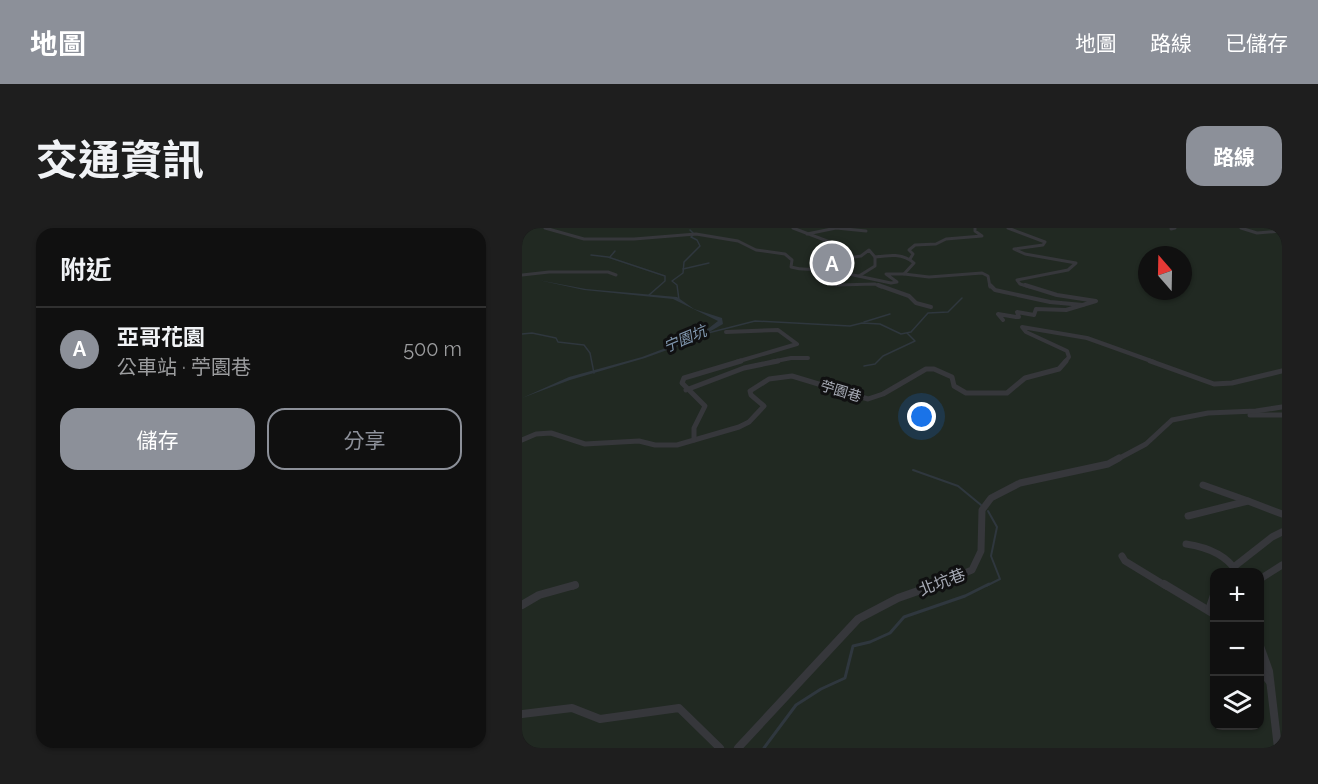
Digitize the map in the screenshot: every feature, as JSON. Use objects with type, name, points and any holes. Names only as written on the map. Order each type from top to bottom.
[{"type":"street","points":[[545,228],[589,239],[653,238],[694,234],[738,241],[756,250],[785,254],[792,260],[791,267],[793,268],[825,269],[891,283],[897,282],[886,274],[929,278],[982,273],[988,276],[990,288],[995,290],[1050,302],[1085,306]]},
{"type":"street","points":[[793,228],[846,248],[848,253],[825,269],[823,278],[831,284],[875,284],[889,291],[909,296],[916,303],[931,307]]},
{"type":"street","points":[[806,234],[836,228],[866,231]]},
{"type":"street","points":[[910,259],[913,254],[909,250],[915,245],[957,238],[968,240],[982,236],[975,231],[975,228]]},
{"type":"street","points":[[1003,320],[998,314],[1003,313],[1016,318],[1019,317],[1016,312],[1034,315],[1036,309],[1052,313],[1096,302],[1092,299],[1057,295],[1020,284],[1017,280],[1023,277],[1068,270],[1076,263],[1025,255],[1014,249],[1043,245],[1045,242],[1008,228]]},
{"type":"street","points":[[1170,228],[1175,228]]},
{"type":"street","points":[[1241,228],[1257,232],[1282,231]]},
{"type":"street","points":[[841,260],[861,256],[868,250],[872,251],[875,266],[859,276]]},
{"type":"street","points":[[875,257],[888,255],[910,259],[914,263],[904,274]]},
{"type":"street","points":[[522,274],[608,272],[616,275]]},
{"type":"street","name":"苧園巷","points":[[522,440],[536,434],[551,433],[585,444],[639,441],[664,445],[694,440],[749,422],[764,406],[751,395],[750,391],[760,383],[781,376],[792,376],[868,399],[884,394],[918,372],[934,369],[952,376],[954,386],[966,393],[1007,393],[1025,378],[1059,369],[1069,357],[1067,351],[1026,332],[1022,327],[1087,338],[1214,384],[1282,371]]},
{"type":"street","points":[[694,440],[694,428],[705,406],[686,390],[682,383],[684,378],[797,344],[778,330],[726,332]]},
{"type":"street","points":[[686,390],[744,368],[791,358],[808,358]]},
{"type":"street","name":"北坑巷","points":[[1201,416],[1208,412],[1256,411],[1282,407]]},
{"type":"street","name":"北坑巷","points":[[738,748],[858,619],[898,598],[972,570],[981,551],[982,510],[991,498],[1020,483],[1108,464],[1146,444],[1172,420],[1201,416],[1282,416]]},
{"type":"street","points":[[1203,485],[1282,514]]},
{"type":"street","points":[[1188,516],[1248,501]]},
{"type":"street","points":[[1237,568],[1272,537],[1282,532]]},
{"type":"street","points":[[1186,544],[1203,546],[1235,568]]},
{"type":"street","points":[[1122,556],[1125,561],[1210,611]]},
{"type":"street","points":[[1264,576],[1282,565]]},
{"type":"street","points":[[522,605],[540,595],[575,585]]},
{"type":"street","points":[[1264,657],[1278,714],[1278,748]]},
{"type":"street","points":[[1264,674],[1270,682]]},
{"type":"street","points":[[522,714],[572,708],[600,718],[640,715],[679,708],[720,748]]},
{"type":"shaded area","points":[[522,228],[1282,228],[1282,748],[522,748]]},
{"type":"shaded area","points":[[538,280],[586,289],[677,297],[694,309],[722,318],[723,324],[681,345],[570,380],[522,398],[569,377],[642,357],[700,335],[718,321],[673,299],[584,290]]},
{"type":"waterway","name":"宁園坑","points":[[683,269],[684,262],[700,246],[697,240],[691,237],[694,234],[690,230]]},
{"type":"waterway","points":[[610,257],[615,251]]},
{"type":"waterway","points":[[591,255],[608,257],[665,276],[665,281],[649,295]]},
{"type":"waterway","points":[[683,269],[709,263]]},
{"type":"waterway","name":"宁園坑","points":[[679,300],[677,285],[672,281],[683,273],[683,269]]},
{"type":"waterway","points":[[704,334],[755,321],[850,326],[862,323],[880,324],[901,334],[911,332],[928,313],[948,312],[962,298]]},
{"type":"waterway","points":[[864,322],[890,314]]},
{"type":"waterway","points":[[522,334],[532,333],[556,338],[558,342],[584,345],[590,353],[594,373]]},
{"type":"waterway","points":[[864,366],[875,364],[883,356],[915,341],[907,333]]},
{"type":"waterway","points":[[913,470],[958,486],[981,505]]},
{"type":"waterway","points":[[986,586],[1000,579],[991,556],[997,527],[988,511]]},
{"type":"waterway","points":[[764,748],[796,705],[821,689],[845,678],[853,646],[870,642],[890,633],[904,617],[965,596],[989,584]]},
{"type":"place","name":"亞哥花園","points":[[832,263]]}]
